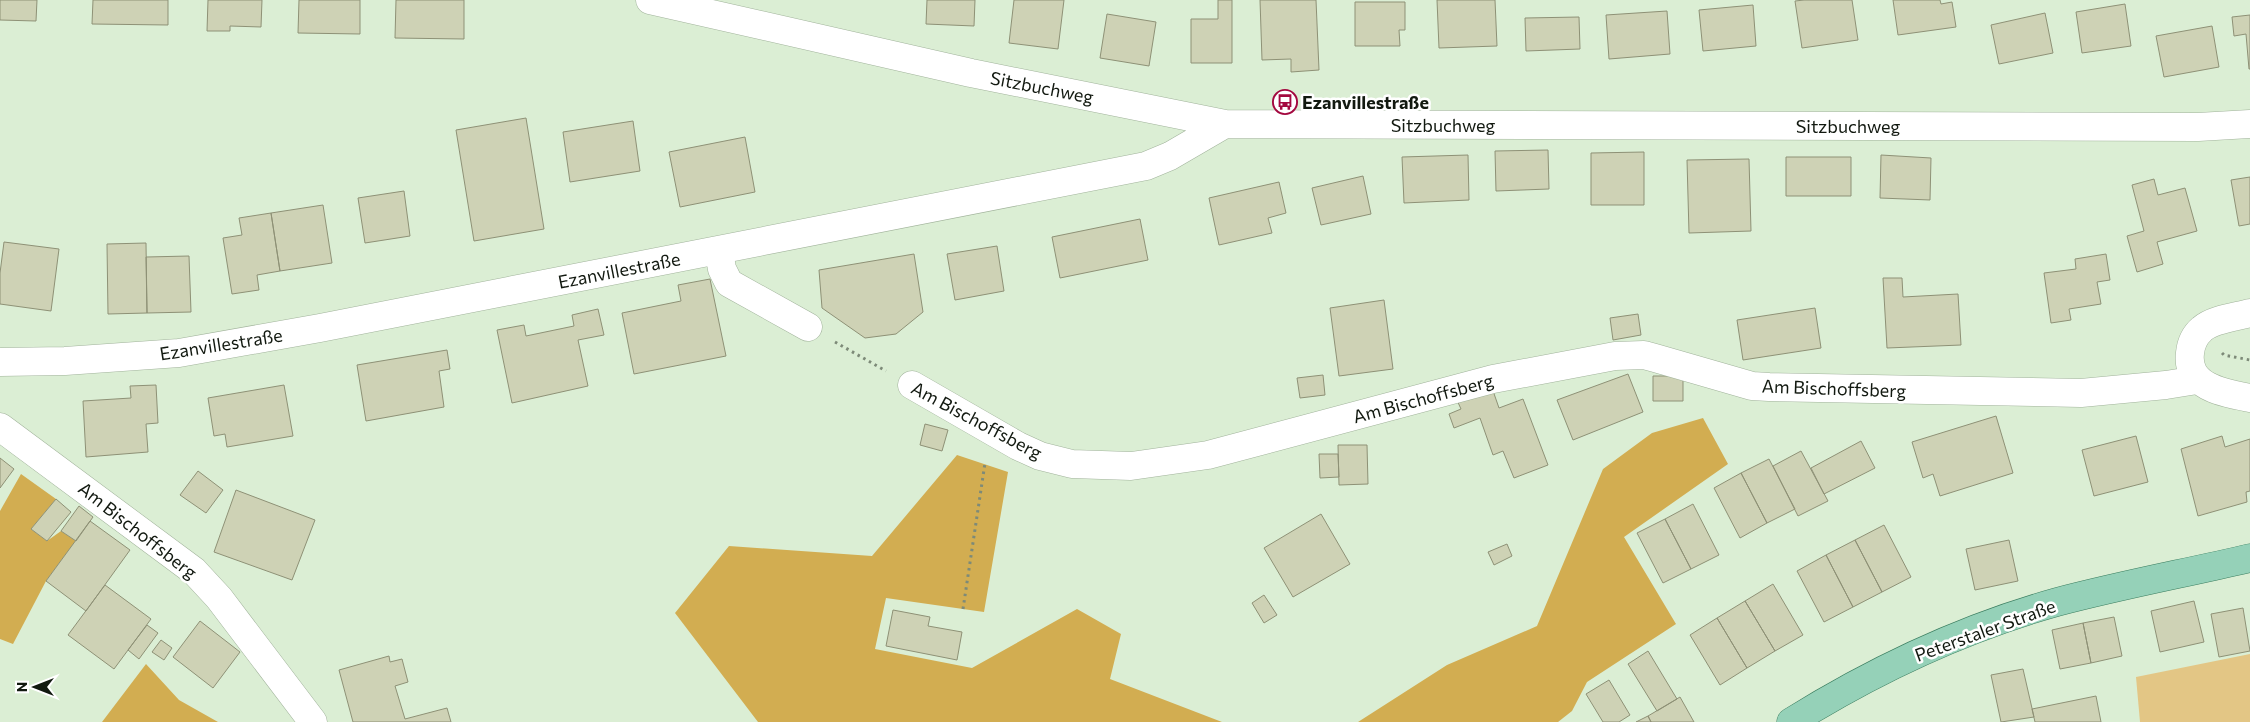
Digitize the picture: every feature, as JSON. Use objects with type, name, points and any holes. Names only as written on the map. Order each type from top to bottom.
[{"type":"main road","name":"Peterstaler Straße","points":[[1791,722],[1830,698],[1893,665],[2011,616],[2057,602],[2250,558]]},
{"type":"street","name":"Sitzbuchweg","points":[[650,0],[971,73],[1225,124],[2198,127],[2250,124]]},
{"type":"street","name":"Ezanvillestraße","points":[[0,362],[178,353],[320,328],[719,251],[1146,166],[1170,156],[1225,124]]},
{"type":"street","points":[[719,251],[722,269],[729,283],[808,327]]},
{"type":"street","points":[[2250,313],[2216,322],[2203,328],[2194,338],[2189,362],[2197,380],[2220,393],[2250,398]]},
{"type":"street","name":"Am Bischoffsberg","points":[[912,385],[990,430],[1040,456],[1072,464],[1102,466],[1157,463],[1208,455],[1493,379],[1616,356],[1630,355],[1655,358],[1752,386],[1769,387],[2081,393],[2166,385],[2197,380]]},
{"type":"street","name":"Am Bischoffsberg","points":[[0,427],[194,571],[219,598],[313,722]]},
{"type":"path","name":"Am Bischoffsberg","points":[[808,327],[912,385]]},
{"type":"path","points":[[964,609],[990,430]]},
{"type":"shaded area","points":[[1703,418],[1728,464],[1624,537],[1676,624],[1587,682],[1572,711],[1558,722],[1358,722],[1447,665],[1537,626],[1603,469],[1652,433]]},
{"type":"shaded area","points":[[957,455],[1008,472],[984,612],[886,598],[875,649],[972,668],[1077,609],[1121,634],[1110,679],[1222,722],[758,722],[675,613],[729,546],[872,556]]},
{"type":"shaded area","points":[[21,474],[56,499],[31,529],[47,541],[61,531],[76,541],[46,581],[13,644],[0,639],[0,511]]},
{"type":"shaded area","points":[[2250,654],[2250,722],[2140,722],[2136,677]]},
{"type":"shaded area","points":[[146,664],[179,700],[218,722],[102,722]]},
{"type":"building","points":[[0,0],[37,0],[36,21],[0,20]]},
{"type":"building","points":[[93,0],[168,0],[168,25],[92,24]]},
{"type":"building","points":[[208,0],[262,0],[261,27],[230,26],[230,31],[207,31]]},
{"type":"building","points":[[299,0],[360,0],[360,34],[298,33]]},
{"type":"building","points":[[396,0],[464,0],[464,39],[395,38]]},
{"type":"building","points":[[927,0],[975,0],[974,26],[926,24]]},
{"type":"building","points":[[1014,0],[1064,0],[1058,49],[1009,43]]},
{"type":"building","points":[[1218,0],[1232,0],[1232,63],[1191,63],[1191,19],[1218,19]]},
{"type":"building","points":[[1260,0],[1316,0],[1319,70],[1291,72],[1291,59],[1262,60]]},
{"type":"building","points":[[1437,0],[1495,0],[1497,46],[1439,48]]},
{"type":"building","points":[[1852,0],[1858,40],[1802,48],[1795,1]]},
{"type":"building","points":[[1893,0],[1940,0],[1941,4],[1952,2],[1956,27],[1898,35]]},
{"type":"building","points":[[1355,2],[1405,2],[1405,30],[1399,30],[1400,46],[1355,46]]},
{"type":"building","points":[[2125,4],[2131,46],[2082,53],[2076,12]]},
{"type":"building","points":[[1753,5],[1756,46],[1703,51],[1699,10]]},
{"type":"building","points":[[1667,11],[1670,54],[1609,59],[1606,15]]},
{"type":"building","points":[[2045,13],[2053,53],[1999,64],[1991,25]]},
{"type":"building","points":[[1107,14],[1156,22],[1149,66],[1100,58]]},
{"type":"building","points":[[2250,15],[2249,69],[2246,34],[2234,36],[2232,17]]},
{"type":"building","points":[[1579,17],[1580,49],[1526,51],[1525,18]]},
{"type":"building","points":[[2212,26],[2219,67],[2164,77],[2156,36]]},
{"type":"building","points":[[526,118],[544,229],[474,241],[456,130]]},
{"type":"building","points":[[633,121],[640,171],[570,182],[563,132]]},
{"type":"building","points":[[745,137],[755,192],[680,207],[669,152]]},
{"type":"building","points":[[1548,150],[1549,189],[1496,191],[1495,151]]},
{"type":"building","points":[[1644,152],[1644,205],[1591,205],[1591,153]]},
{"type":"building","points":[[1468,155],[1469,200],[1404,203],[1402,157]]},
{"type":"building","points":[[1881,155],[1931,158],[1930,200],[1880,198]]},
{"type":"building","points":[[1786,157],[1851,157],[1851,196],[1786,196]]},
{"type":"building","points":[[1749,159],[1751,231],[1689,233],[1687,160]]},
{"type":"building","points":[[1363,176],[1371,214],[1321,225],[1312,188]]},
{"type":"building","points":[[2250,177],[2250,224],[2239,226],[2231,180]]},
{"type":"building","points":[[2154,179],[2158,195],[2185,188],[2197,231],[2157,242],[2163,264],[2137,272],[2127,236],[2144,231],[2132,185]]},
{"type":"building","points":[[1279,182],[1286,213],[1268,218],[1272,233],[1219,245],[1209,198]]},
{"type":"building","points":[[404,191],[410,236],[365,243],[358,198]]},
{"type":"building","points":[[323,205],[332,263],[280,271],[271,213]]},
{"type":"building","points":[[271,213],[280,271],[257,275],[259,290],[232,294],[223,238],[242,235],[239,218]]},
{"type":"building","points":[[1140,219],[1148,260],[1060,278],[1052,237]]},
{"type":"building","points":[[4,242],[59,249],[51,311],[0,304],[0,273]]},
{"type":"building","points":[[146,243],[147,313],[108,314],[107,244]]},
{"type":"building","points":[[997,246],[1004,291],[955,300],[947,254]]},
{"type":"building","points":[[914,254],[923,312],[896,334],[865,338],[822,308],[819,270]]},
{"type":"building","points":[[2106,254],[2110,280],[2097,282],[2101,304],[2069,309],[2071,320],[2051,323],[2044,273],[2076,269],[2075,259]]},
{"type":"building","points":[[189,256],[191,312],[147,313],[146,257]]},
{"type":"building","points":[[1883,278],[1902,278],[1903,297],[1958,294],[1961,345],[1887,348]]},
{"type":"building","points":[[710,279],[726,356],[634,374],[622,313],[681,301],[678,285]]},
{"type":"building","points":[[1384,300],[1393,369],[1339,376],[1330,308]]},
{"type":"building","points":[[1815,308],[1821,348],[1743,360],[1737,320]]},
{"type":"building","points":[[598,309],[604,335],[578,340],[588,386],[512,403],[497,330],[524,325],[526,336],[574,326],[572,315]]},
{"type":"building","points":[[1638,314],[1641,335],[1613,340],[1610,318]]},
{"type":"building","points":[[447,350],[450,369],[439,371],[444,407],[366,421],[357,365]]},
{"type":"building","points":[[1628,374],[1643,412],[1573,440],[1557,400]]},
{"type":"building","points":[[1323,375],[1325,395],[1300,398],[1297,378]]},
{"type":"building","points":[[1653,376],[1683,376],[1683,401],[1653,401]]},
{"type":"building","points":[[156,385],[158,423],[146,424],[148,452],[86,457],[83,401],[131,398],[130,386]]},
{"type":"building","points":[[284,385],[293,436],[227,447],[225,434],[214,436],[208,398]]},
{"type":"building","points":[[1491,385],[1499,408],[1523,399],[1548,465],[1514,478],[1503,451],[1493,455],[1480,418],[1454,428],[1449,414],[1461,409],[1456,398]]},
{"type":"building","points":[[1996,416],[2013,473],[1940,496],[1933,474],[1923,478],[1912,442]]},
{"type":"building","points":[[925,424],[948,430],[942,451],[920,445]]},
{"type":"building","points":[[2136,436],[2148,482],[2094,496],[2082,450]]},
{"type":"building","points":[[2222,436],[2225,447],[2250,439],[2250,491],[2246,492],[2247,502],[2198,516],[2181,449]]},
{"type":"building","points":[[1861,441],[1875,468],[1824,494],[1811,468]]},
{"type":"building","points":[[1338,445],[1367,445],[1368,484],[1339,485]]},
{"type":"building","points":[[1801,451],[1828,501],[1798,516],[1773,466]]},
{"type":"building","points":[[1319,454],[1338,454],[1339,477],[1320,478]]},
{"type":"building","points":[[0,458],[14,469],[0,488]]},
{"type":"building","points":[[1769,459],[1795,509],[1767,523],[1741,473]]},
{"type":"building","points":[[198,471],[223,490],[206,513],[180,495]]},
{"type":"building","points":[[1741,473],[1767,523],[1740,538],[1714,488]]},
{"type":"building","points":[[236,490],[315,520],[292,580],[214,552]]},
{"type":"building","points":[[56,499],[71,512],[47,541],[31,529]]},
{"type":"building","points":[[1693,504],[1719,555],[1691,569],[1665,519]]},
{"type":"building","points":[[79,506],[93,517],[76,541],[61,531]]},
{"type":"building","points":[[1321,514],[1350,564],[1293,597],[1264,548]]},
{"type":"building","points":[[1665,519],[1691,569],[1663,583],[1637,533]]},
{"type":"building","points":[[90,521],[130,550],[86,611],[46,581]]},
{"type":"building","points":[[1884,525],[1911,577],[1882,592],[1855,540]]},
{"type":"building","points":[[1855,540],[1882,592],[1853,607],[1826,555]]},
{"type":"building","points":[[2009,540],[2018,581],[1975,590],[1966,549]]},
{"type":"building","points":[[1507,544],[1512,556],[1494,565],[1488,552]]},
{"type":"building","points":[[1826,555],[1853,607],[1824,622],[1797,571]]},
{"type":"building","points":[[1773,584],[1803,635],[1775,651],[1745,601]]},
{"type":"building","points":[[105,585],[151,619],[114,669],[68,635]]},
{"type":"building","points":[[1264,595],[1277,615],[1264,623],[1252,603]]},
{"type":"building","points":[[1745,601],[1775,651],[1747,668],[1717,618]]},
{"type":"building","points":[[2194,601],[2204,642],[2160,652],[2151,611]]},
{"type":"building","points":[[2243,608],[2250,651],[2219,657],[2211,614]]},
{"type":"building","points":[[893,610],[930,617],[928,626],[962,632],[957,660],[886,646]]},
{"type":"building","points":[[2114,617],[2122,656],[2091,663],[2083,623]]},
{"type":"building","points":[[1717,618],[1747,668],[1720,685],[1690,635]]},
{"type":"building","points":[[200,621],[240,652],[213,688],[173,657]]},
{"type":"building","points":[[2083,623],[2091,663],[2060,669],[2052,630]]},
{"type":"building","points":[[147,625],[158,633],[139,659],[128,650]]},
{"type":"building","points":[[161,640],[172,648],[164,660],[152,652]]},
{"type":"building","points":[[1648,651],[1677,699],[1657,711],[1628,664]]},
{"type":"building","points":[[389,656],[390,662],[402,659],[408,682],[395,686],[405,719],[447,708],[451,722],[353,722],[339,670]]},
{"type":"building","points":[[2023,669],[2034,717],[2001,722],[1991,675]]},
{"type":"building","points":[[1609,680],[1630,715],[1619,722],[1603,722],[1586,694]]},
{"type":"building","points":[[2096,696],[2101,722],[2035,722],[2032,709]]},
{"type":"building","points":[[1680,697],[1694,722],[1651,722],[1648,716]]},
{"type":"building","points":[[1648,716],[1651,722],[1636,722]]},
{"type":"place","name":"Ezanvillestraße","points":[[1285,102]]}]
